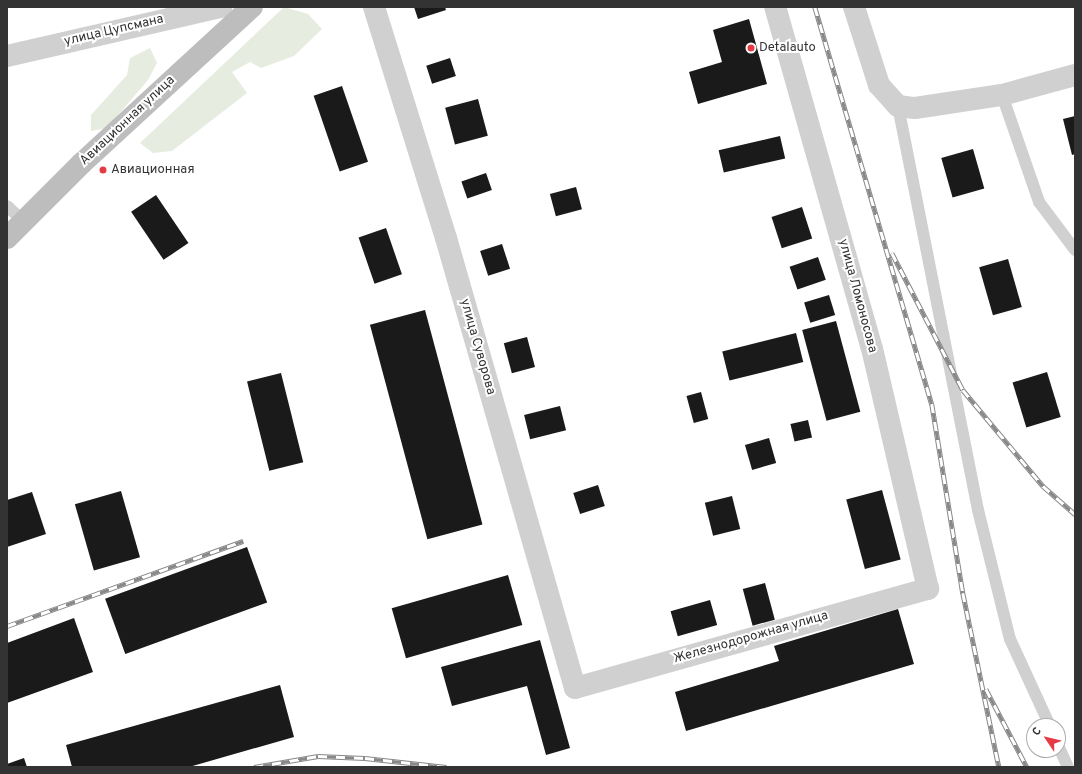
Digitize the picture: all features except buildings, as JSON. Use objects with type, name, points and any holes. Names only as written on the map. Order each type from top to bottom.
[{"type":"main road","name":"Авиационная улица","points":[[7,238],[80,164],[252,7]]},
{"type":"street","name":"улица Цупсмана","points":[[7,56],[219,7]]},
{"type":"street","name":"улица Суворова","points":[[374,7],[446,238],[575,688]]},
{"type":"street","name":"улица Ломоносова","points":[[775,7],[872,349],[928,589]]},
{"type":"street","points":[[854,7],[879,85],[898,106],[915,108],[1002,95],[1075,75]]},
{"type":"street","name":"Железнодорожная улица","points":[[575,688],[928,589]]},
{"type":"lane","points":[[1002,95],[1039,202],[1075,250]]},
{"type":"lane","points":[[898,106],[978,510],[1008,631],[1046,718]]},
{"type":"lane","points":[[7,206],[24,221]]},
{"type":"shaded area","points":[[284,7],[308,14],[322,29],[294,56],[261,68],[250,62],[232,72],[247,93],[172,151],[153,153],[140,143]]},
{"type":"shaded area","points":[[150,48],[157,63],[148,80],[107,128],[91,131],[91,115],[127,75],[130,58]]},
{"type":"railway","points":[[815,7],[932,404],[963,593],[999,767]]},
{"type":"railway","points":[[892,253],[963,390],[1043,486],[1075,514]]},
{"type":"railway","points":[[7,626],[243,541]]},
{"type":"railway","points":[[986,689],[1027,767]]},
{"type":"railway","points":[[254,767],[318,756],[365,758],[447,767]]},
{"type":"place","name":"Detalauto","points":[[751,48]]},
{"type":"place","name":"Авиационная","points":[[103,170]]}]
